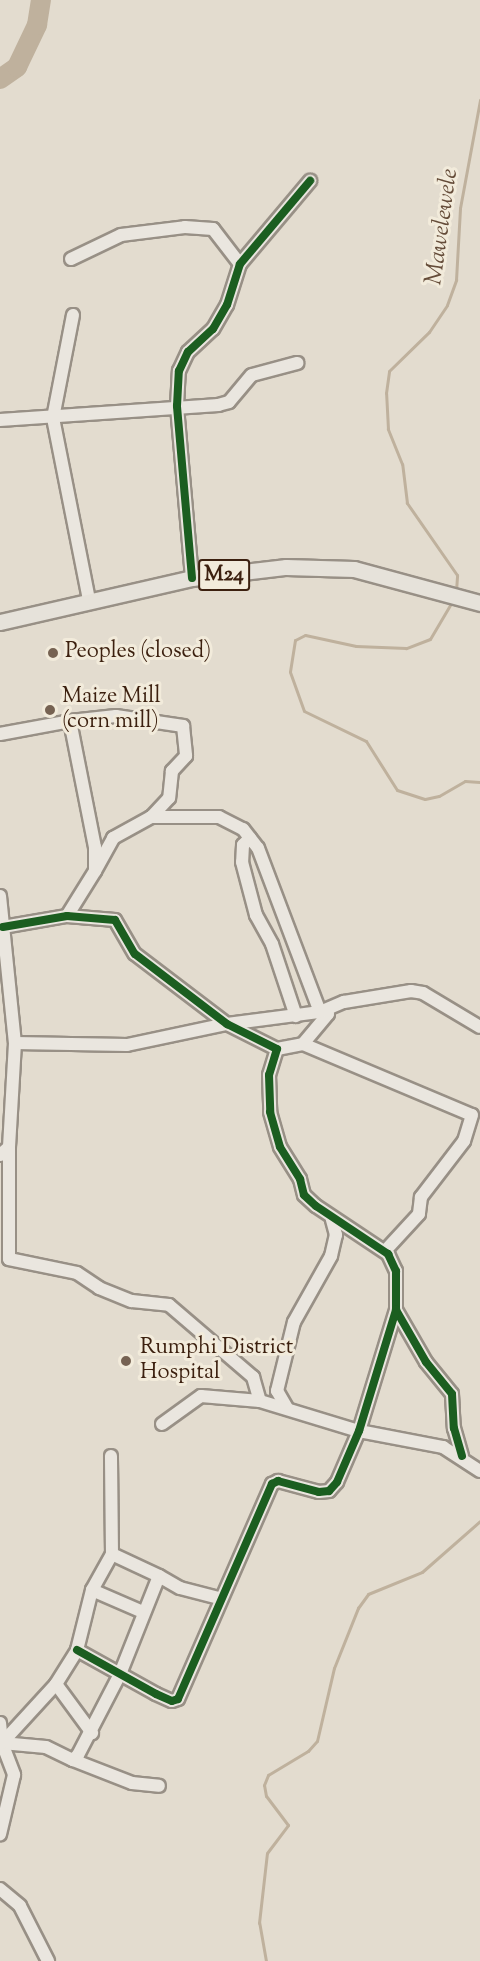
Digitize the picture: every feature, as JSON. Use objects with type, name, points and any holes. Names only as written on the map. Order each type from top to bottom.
[{"type":"main road","name":"M24","points":[[0,622],[89,600],[192,579],[286,567],[354,569],[473,600]]},
{"type":"street","points":[[192,579],[177,406],[179,371],[188,352],[213,329],[227,305],[240,264],[310,181]]},
{"type":"street","points":[[71,259],[121,235],[185,227],[213,229],[240,264]]},
{"type":"street","points":[[73,315],[53,418],[89,600]]},
{"type":"street","points":[[0,420],[50,415],[53,418],[229,402],[252,375],[275,366],[297,363]]},
{"type":"street","points":[[0,734],[70,721],[116,716],[183,726],[186,756],[172,771],[169,798],[151,817],[113,838],[67,916]]},
{"type":"street","points":[[70,721],[93,836],[95,871]]},
{"type":"street","points":[[151,817],[219,817],[243,829],[258,848],[298,948],[320,1011]]},
{"type":"street","points":[[250,838],[243,845],[242,862],[256,915],[272,944],[296,1016]]},
{"type":"street","points":[[0,896],[15,1043],[4,1151],[9,1259],[77,1273],[99,1288],[132,1301],[170,1305],[253,1377],[260,1401]]},
{"type":"street","points":[[3,927],[67,916],[115,920],[135,954],[226,1024],[277,1049],[303,1044],[472,1115],[464,1141],[421,1197],[419,1214],[385,1251]]},
{"type":"street","points":[[15,1043],[127,1045],[226,1024],[296,1016],[320,1011],[344,1002],[411,991],[423,993],[480,1027]]},
{"type":"street","points":[[0,1014],[13,1007]]},
{"type":"street","points":[[303,1044],[328,1014],[320,1011]]},
{"type":"street","points":[[77,1650],[172,1701],[178,1699],[219,1598],[272,1484],[278,1481],[329,1491],[337,1482],[359,1431],[396,1310],[396,1271],[385,1251],[332,1220],[304,1195],[300,1179],[280,1147],[270,1112],[269,1075],[277,1049]]},
{"type":"street","points":[[287,1408],[277,1390],[294,1322],[331,1256],[336,1235],[332,1220]]},
{"type":"street","points":[[396,1310],[426,1362],[452,1394],[454,1428],[462,1456]]},
{"type":"street","points":[[162,1424],[201,1396],[260,1401],[359,1431],[423,1441],[462,1456],[480,1471]]},
{"type":"street","points":[[2,1743],[56,1684],[77,1650],[92,1590],[112,1554],[111,1456]]},
{"type":"street","points":[[112,1554],[180,1588],[219,1598]]},
{"type":"street","points":[[73,1760],[92,1733],[120,1674],[159,1576]]},
{"type":"street","points":[[92,1590],[143,1612]]},
{"type":"street","points":[[56,1684],[92,1733]]},
{"type":"street","points":[[0,1723],[2,1743],[15,1775],[0,1834]]},
{"type":"street","points":[[2,1743],[46,1747],[132,1783],[159,1786]]},
{"type":"street","points":[[0,1889],[20,1906],[48,1961]]},
{"type":"waterway","points":[[0,79],[17,67],[37,25],[41,0]]},
{"type":"waterway","name":"Mawelewele","points":[[456,591],[457,575],[407,503],[402,464],[388,429],[386,393],[389,371],[429,332],[447,305],[456,280],[460,208],[480,100]]},
{"type":"waterway","name":"Mawelewele","points":[[453,600],[430,639],[406,648],[356,646],[305,635],[295,640],[290,672],[304,711],[366,741],[397,790],[425,799],[439,796],[465,781],[480,782]]},
{"type":"waterway","points":[[266,1961],[259,1923],[267,1853],[288,1825],[266,1796],[264,1785],[268,1775],[308,1751],[317,1741],[334,1668],[358,1608],[368,1594],[422,1572],[480,1521]]},
{"type":"cycle path","points":[[192,578],[177,406],[179,371],[188,352],[213,329],[227,305],[240,264],[310,181]]},
{"type":"cycle path","points":[[3,927],[67,916],[115,920],[135,954],[227,1024],[277,1049],[269,1075],[270,1112],[280,1147],[300,1179],[304,1195],[316,1206],[388,1254],[396,1271],[396,1310],[426,1362],[452,1394],[454,1428],[462,1456]]},
{"type":"cycle path","points":[[77,1650],[156,1694],[172,1701],[178,1699],[272,1484],[278,1481],[319,1492],[329,1491],[337,1482],[359,1431],[396,1310]]},
{"type":"place","name":"Peoples (closed)","points":[[53,653]]},
{"type":"place","name":"Maize Mill (corn mill)","points":[[50,710]]},
{"type":"place","name":"Rumphi District Hospital","points":[[126,1361]]}]
